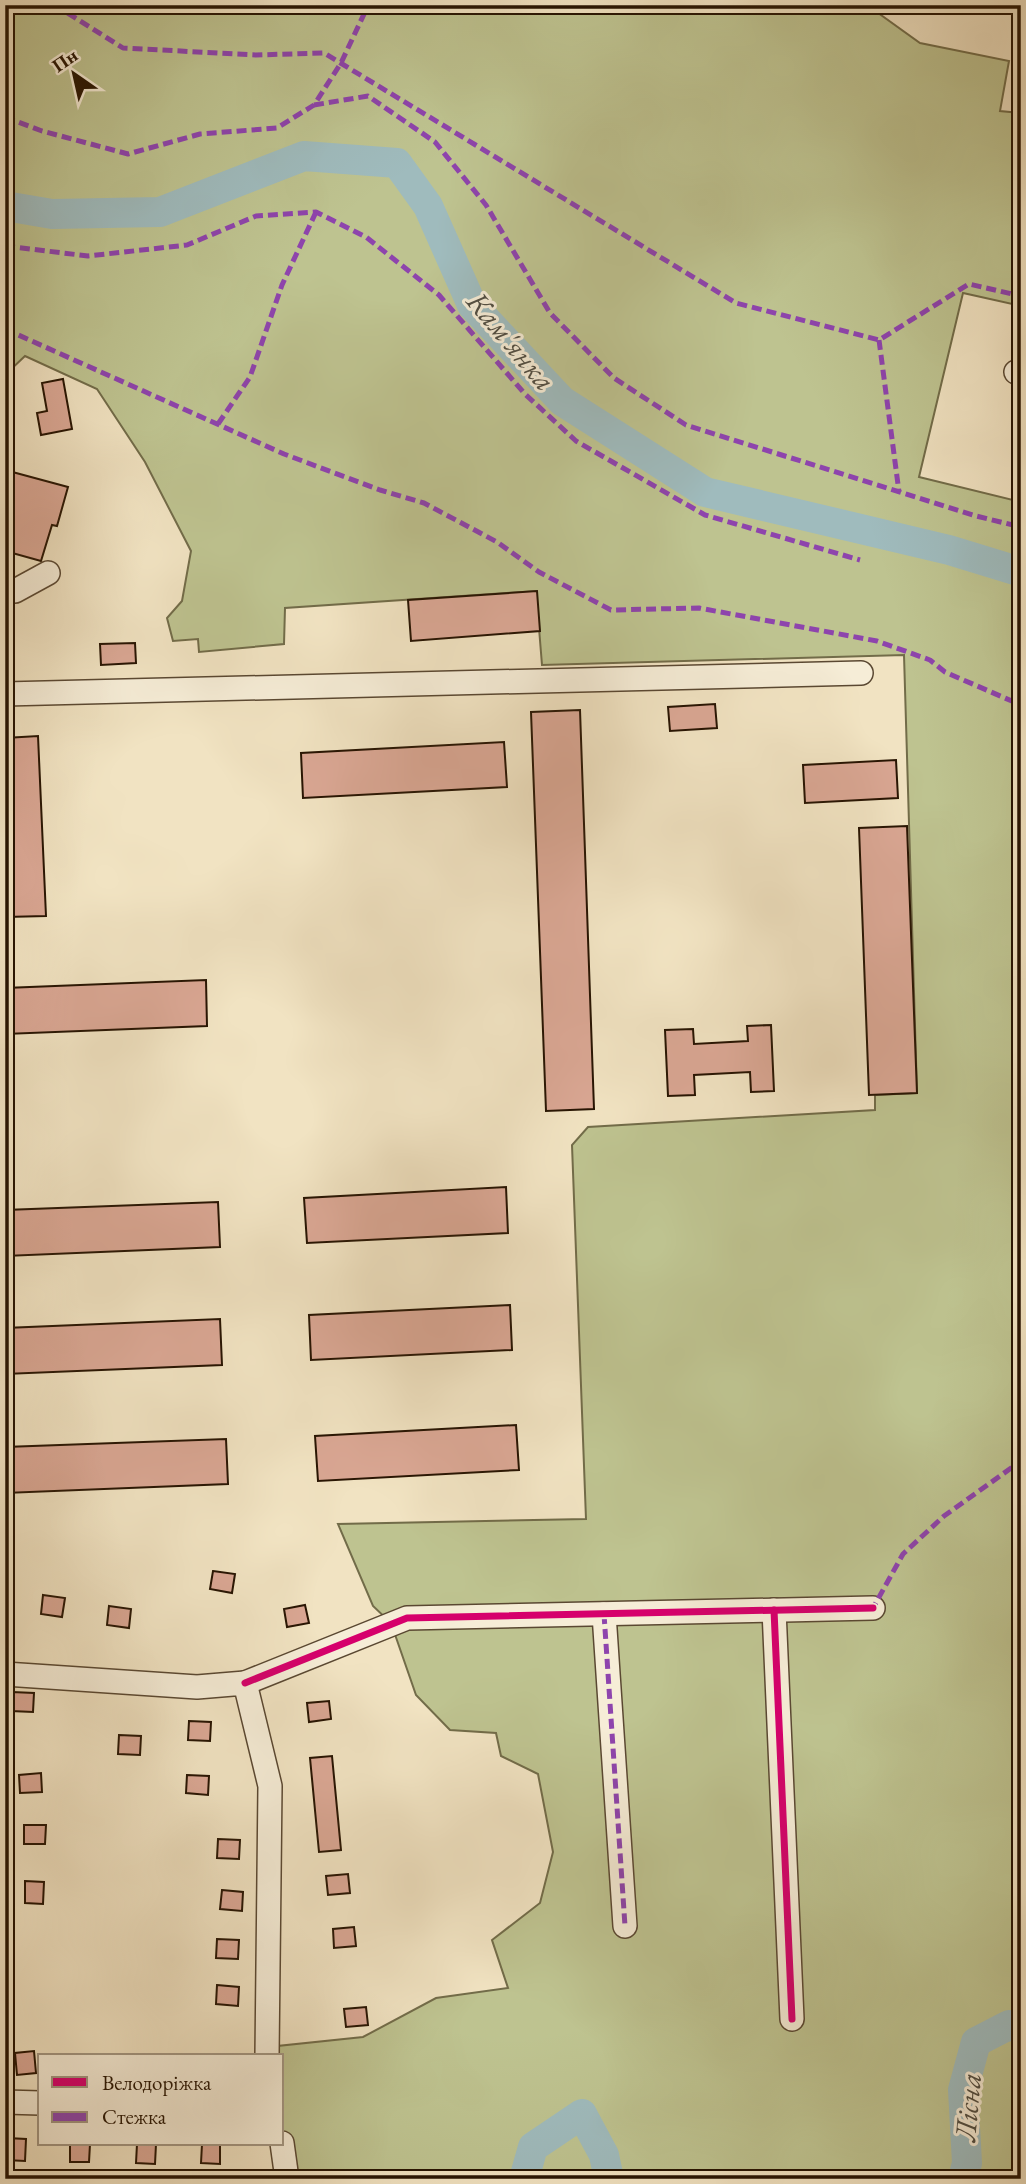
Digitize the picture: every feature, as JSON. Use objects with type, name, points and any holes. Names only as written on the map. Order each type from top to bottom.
[{"type":"street","points":[[5,591],[15,591],[48,573]]},
{"type":"street","points":[[5,694],[861,673]]},
{"type":"street","points":[[5,1674],[197,1687],[245,1683],[407,1618],[873,1608]]},
{"type":"street","points":[[774,1610],[792,2019]]},
{"type":"street","points":[[604,1614],[625,1926]]},
{"type":"street","points":[[245,1683],[270,1786],[267,2054]]},
{"type":"street","points":[[5,2102],[38,2103]]},
{"type":"street","points":[[282,2146],[287,2179]]},
{"type":"green space","points":[[5,5],[867,5],[920,43],[1009,61],[1000,111],[1021,113],[1021,306],[963,293],[919,477],[1021,502],[1021,2179],[287,2179],[282,2146],[284,2054],[267,2054],[268,2047],[363,2037],[436,1998],[508,1988],[492,1940],[540,1903],[553,1852],[538,1774],[501,1756],[496,1733],[450,1730],[416,1695],[391,1623],[373,1606],[338,1524],[586,1519],[572,1145],[588,1127],[875,1110],[875,1095],[917,1093],[904,655],[542,665],[536,591],[285,608],[284,644],[199,652],[198,639],[173,641],[167,618],[182,601],[191,551],[145,462],[97,389],[25,356],[5,375]]},
{"type":"building","points":[[63,379],[72,429],[41,435],[37,413],[47,411],[42,383]]},
{"type":"building","points":[[5,470],[68,487],[57,526],[52,525],[41,561],[5,551]]},
{"type":"building","points":[[537,591],[540,631],[411,641],[408,600]]},
{"type":"building","points":[[135,643],[136,663],[101,665],[100,644]]},
{"type":"building","points":[[715,704],[717,728],[670,731],[668,707]]},
{"type":"building","points":[[580,710],[594,1109],[546,1111],[531,712]]},
{"type":"building","points":[[38,736],[46,916],[5,917],[5,738]]},
{"type":"building","points":[[504,742],[507,787],[303,798],[301,753]]},
{"type":"building","points":[[896,760],[898,798],[805,803],[803,765]]},
{"type":"building","points":[[907,826],[917,1093],[869,1095],[859,828]]},
{"type":"building","points":[[206,980],[207,1026],[5,1034],[5,988]]},
{"type":"building","points":[[771,1025],[774,1091],[751,1092],[750,1072],[694,1075],[695,1095],[668,1096],[665,1030],[693,1029],[694,1044],[748,1041],[747,1026]]},
{"type":"building","points":[[506,1187],[508,1233],[307,1243],[304,1198]]},
{"type":"building","points":[[218,1202],[220,1247],[5,1256],[5,1210]]},
{"type":"building","points":[[510,1305],[512,1350],[311,1360],[309,1315]]},
{"type":"building","points":[[220,1319],[222,1365],[5,1374],[5,1328]]},
{"type":"building","points":[[516,1425],[519,1470],[318,1481],[315,1436]]},
{"type":"building","points":[[226,1439],[228,1484],[5,1493],[5,1447]]},
{"type":"building","points":[[213,1571],[235,1574],[232,1593],[210,1589]]},
{"type":"building","points":[[43,1595],[65,1598],[62,1617],[41,1614]]},
{"type":"building","points":[[305,1605],[309,1623],[287,1627],[284,1609]]},
{"type":"building","points":[[109,1606],[131,1609],[129,1628],[107,1625]]},
{"type":"building","points":[[12,1692],[34,1693],[33,1712],[11,1711]]},
{"type":"building","points":[[329,1701],[331,1719],[309,1722],[307,1703]]},
{"type":"building","points":[[189,1721],[211,1722],[210,1741],[188,1740]]},
{"type":"building","points":[[119,1735],[141,1736],[140,1755],[118,1754]]},
{"type":"building","points":[[332,1756],[341,1850],[319,1852],[310,1758]]},
{"type":"building","points":[[41,1773],[42,1792],[20,1793],[19,1775]]},
{"type":"building","points":[[187,1775],[209,1776],[208,1795],[186,1793]]},
{"type":"building","points":[[24,1825],[46,1825],[45,1844],[24,1844]]},
{"type":"building","points":[[218,1839],[240,1840],[239,1859],[217,1858]]},
{"type":"building","points":[[348,1874],[350,1893],[328,1895],[326,1876]]},
{"type":"building","points":[[25,1881],[44,1882],[43,1904],[25,1903]]},
{"type":"building","points":[[222,1890],[243,1892],[242,1911],[220,1909]]},
{"type":"building","points":[[354,1927],[356,1946],[334,1948],[333,1929]]},
{"type":"building","points":[[217,1939],[239,1940],[238,1959],[216,1958]]},
{"type":"building","points":[[217,1985],[239,1987],[238,2006],[216,2004]]},
{"type":"building","points":[[366,2007],[368,2025],[346,2027],[344,2009]]},
{"type":"building","points":[[34,2051],[36,2073],[17,2075],[15,2053]]},
{"type":"building","points":[[7,2138],[26,2139],[25,2161],[6,2160]]},
{"type":"building","points":[[70,2146],[90,2146],[89,2162],[70,2162]]},
{"type":"building","points":[[137,2146],[156,2146],[155,2164],[136,2163]]},
{"type":"building","points":[[202,2146],[220,2146],[220,2164],[201,2163]]},
{"type":"waterway","name":"Кам'янка","points":[[5,206],[52,214],[160,212],[304,156],[397,163],[428,206],[472,305],[562,401],[705,492],[949,550],[1021,572]]},
{"type":"waterway","name":"Лісна","points":[[963,2179],[967,2163],[963,2090],[976,2042],[1009,2025],[1021,2029]]},
{"type":"waterway","name":"Лісна","points":[[524,2179],[533,2147],[582,2114],[604,2155],[609,2179]]},
{"type":"marked path","points":[[55,5],[123,48],[256,55],[324,53],[736,303],[879,340],[969,284],[1021,296]]},
{"type":"marked path","points":[[5,117],[42,131],[128,154],[200,134],[277,128],[314,105],[341,63],[365,12],[363,5]]},
{"type":"marked path","points":[[314,105],[368,96],[435,142],[486,205],[550,313],[614,378],[686,425],[976,516],[1021,527]]},
{"type":"marked path","points":[[5,246],[88,256],[187,245],[256,216],[316,212],[366,237],[439,295],[525,394],[576,441],[705,515],[860,560]]},
{"type":"marked path","points":[[218,424],[250,377],[282,285],[316,212]]},
{"type":"marked path","points":[[5,329],[284,454],[380,490],[424,503],[497,542],[539,572],[611,610],[699,608],[877,641],[930,660],[945,672],[1021,705]]},
{"type":"marked path","points":[[879,340],[899,492]]},
{"type":"marked path","points":[[869,1608],[873,1608],[903,1554],[944,1516],[1021,1461]]},
{"type":"marked path","points":[[604,1614],[625,1926]]},
{"type":"cycle path","points":[[245,1683],[407,1618],[873,1608]]},
{"type":"cycle path","points":[[774,1610],[792,2019]]}]
